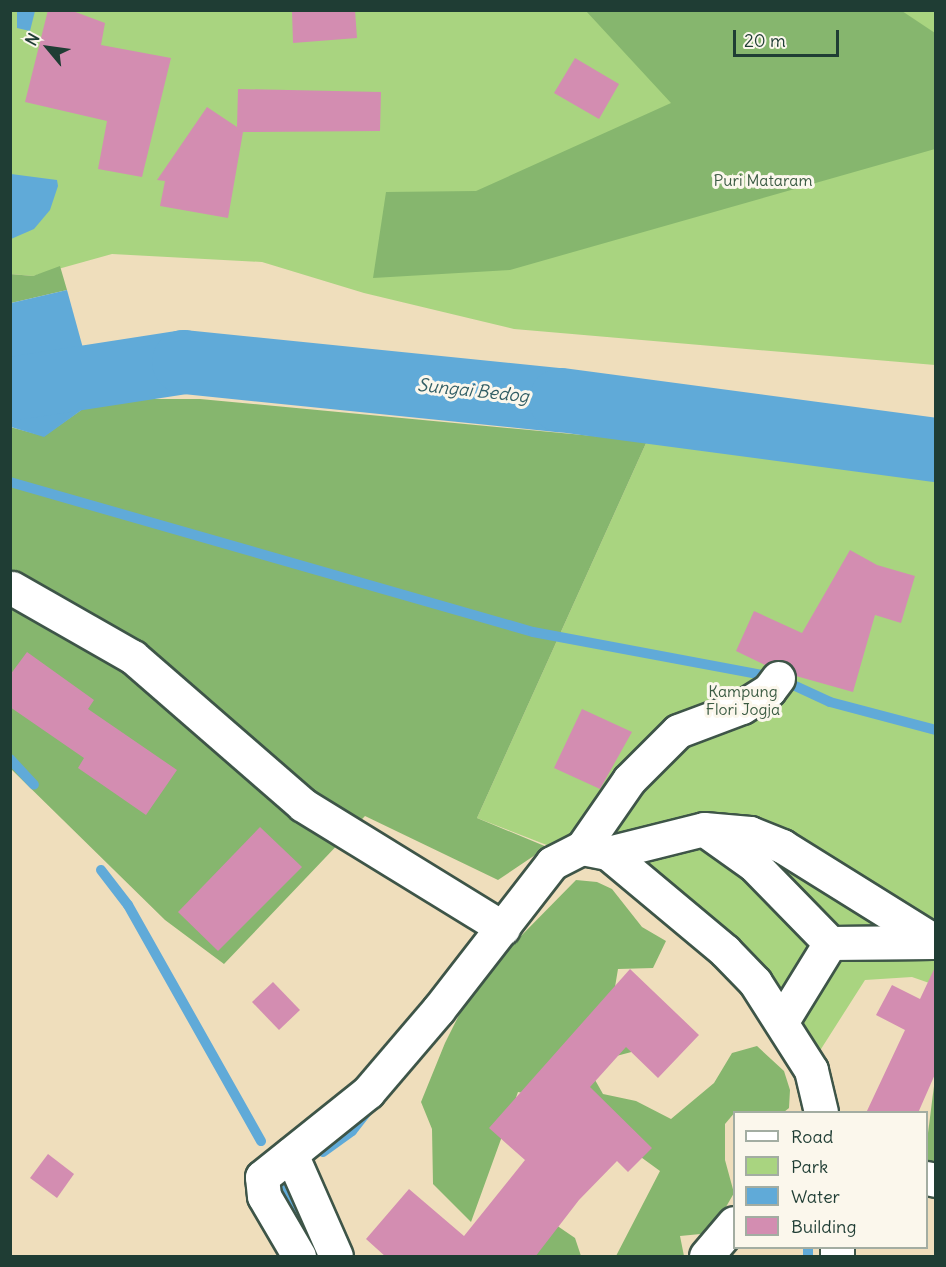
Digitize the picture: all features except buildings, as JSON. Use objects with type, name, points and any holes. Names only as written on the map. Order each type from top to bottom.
[{"type":"street","points":[[12,588],[133,657],[303,806],[503,928]]},
{"type":"street","points":[[595,850],[629,780],[678,730],[742,707],[769,690],[778,678]]},
{"type":"street","points":[[704,829],[762,872],[830,943],[934,942]]},
{"type":"street","points":[[299,1257],[264,1196],[262,1177],[368,1092],[503,928],[552,863],[595,850],[704,829],[750,833],[782,846],[934,942]]},
{"type":"street","points":[[595,850],[725,951],[755,982],[782,1021],[811,1070],[821,1111]]},
{"type":"street","points":[[782,1021],[830,943]]},
{"type":"street","points":[[291,1154],[336,1257]]},
{"type":"street","points":[[706,1257],[733,1225]]},
{"type":"green space","name":"Puri Mataram","points":[[11,11],[935,11],[935,365],[514,329],[364,293],[262,262],[112,254],[33,276],[11,274]]},
{"type":"green space","points":[[586,11],[902,11],[935,33],[935,149],[510,270],[373,278],[386,192],[476,191],[671,103]]},
{"type":"green space","points":[[60,266],[67,290],[11,303],[10,274],[33,276]]},
{"type":"green space","points":[[97,399],[200,399],[647,441],[477,818],[547,847],[498,880],[365,816],[224,964],[165,920],[11,769],[10,427],[44,436]]},
{"type":"green space","name":"Kampung Flori Jogja","points":[[647,441],[935,474],[935,985],[912,977],[865,980],[814,1060],[673,894],[477,818]]},
{"type":"green space","points":[[576,880],[597,882],[612,889],[642,927],[666,941],[653,968],[618,969],[615,987],[639,1050],[586,1064],[603,1094],[636,1101],[671,1119],[714,1083],[732,1053],[757,1046],[784,1071],[790,1090],[789,1108],[785,1111],[733,1111],[733,1115],[725,1124],[725,1160],[733,1195],[711,1233],[680,1236],[684,1256],[616,1256],[660,1171],[564,1101],[518,1092],[471,1222],[433,1184],[432,1129],[421,1102],[460,1013],[516,941]]},
{"type":"green space","points":[[935,1078],[935,1166],[928,1163],[928,1133]]},
{"type":"green space","points":[[556,1225],[575,1238],[581,1256],[529,1256]]},
{"type":"water","points":[[17,11],[35,11],[30,31],[17,28]]},
{"type":"water","points":[[11,174],[57,180],[58,186],[50,210],[34,229],[11,239]]},
{"type":"water","points":[[67,290],[97,399],[44,437],[11,427],[11,303]]},
{"type":"waterway","name":"Sungai Bedog","points":[[10,389],[184,362],[561,400],[936,450]]},
{"type":"waterway","points":[[10,482],[533,632],[778,678],[830,702],[936,730]]},
{"type":"waterway","points":[[10,759],[34,785]]},
{"type":"waterway","points":[[101,870],[128,905],[261,1141]]},
{"type":"waterway","points":[[323,1152],[352,1131],[370,1108]]},
{"type":"waterway","points":[[283,1181],[314,1246]]},
{"type":"waterway","points":[[808,1249],[808,1256]]}]
